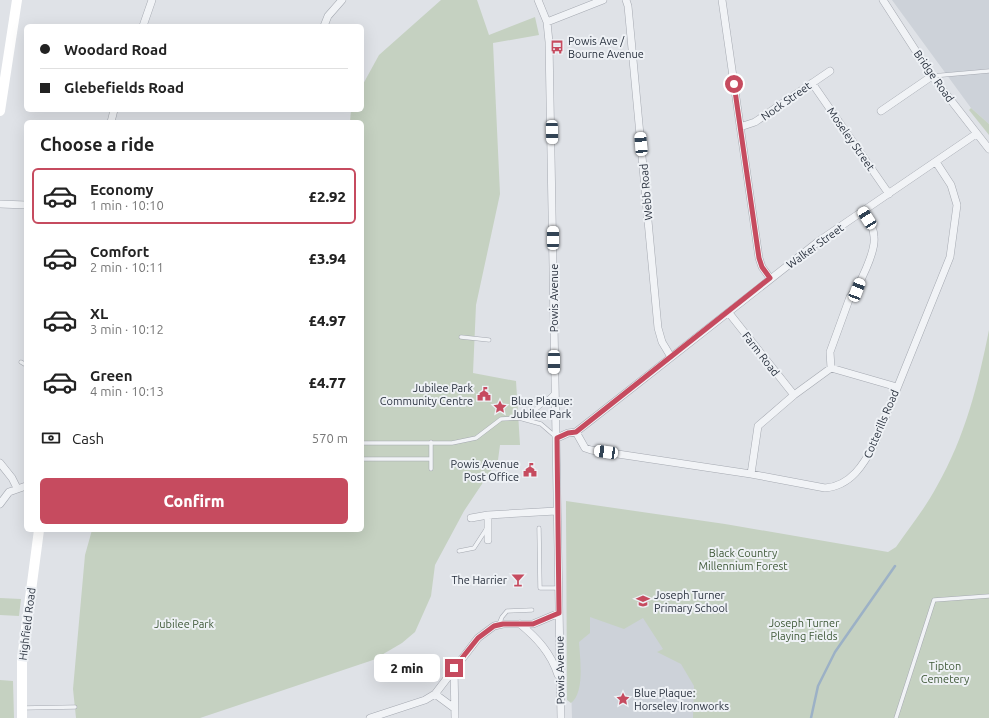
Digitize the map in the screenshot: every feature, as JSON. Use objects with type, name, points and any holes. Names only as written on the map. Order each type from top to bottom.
[{"type":"street","points":[[0,107],[17,0]]},
{"type":"street","points":[[144,24],[152,0]]},
{"type":"street","points":[[325,24],[328,16],[342,0]]},
{"type":"street","name":"Powis Avenue","points":[[538,0],[547,22],[553,192],[554,393],[557,438],[556,511],[561,718]]},
{"type":"street","points":[[547,22],[603,0]]},
{"type":"street","name":"Webb Road","points":[[626,0],[628,6],[658,328],[662,342],[672,357]]},
{"type":"street","points":[[722,0],[759,258],[762,267],[770,278]]},
{"type":"street","name":"Bridge Road","points":[[883,0],[932,76],[989,149]]},
{"type":"street","name":"Nock Street","points":[[740,127],[755,122],[830,71]]},
{"type":"street","points":[[881,111],[932,76]]},
{"type":"street","name":"Moseley Street","points":[[812,83],[889,194]]},
{"type":"street","name":"Walker Street","points":[[557,438],[568,433],[576,432],[819,241],[976,134]]},
{"type":"street","name":"Cotterills Road","points":[[576,432],[585,448],[591,450],[752,474],[825,488],[835,487],[859,471],[875,444],[950,257],[957,205],[951,185],[936,162]]},
{"type":"street","points":[[0,204],[24,205]]},
{"type":"street","points":[[831,368],[830,352],[850,297],[857,290],[874,246],[872,225],[863,212]]},
{"type":"street","name":"Farm Road","points":[[729,312],[794,395]]},
{"type":"street","points":[[831,368],[897,387]]},
{"type":"street","points":[[752,474],[758,426],[794,395],[831,368]]},
{"type":"street","points":[[0,463],[12,478],[17,488]]},
{"type":"street","points":[[0,504],[9,492],[24,486]]},
{"type":"street","points":[[471,518],[488,515],[556,511]]},
{"type":"street","points":[[488,515],[488,540]]},
{"type":"street","name":"Highfield Road","points":[[22,713],[22,659],[39,532]]},
{"type":"street","points":[[370,718],[425,700],[435,694],[478,638],[494,626],[499,624],[533,624],[559,613]]},
{"type":"street","points":[[520,624],[547,651],[554,661],[561,684]]},
{"type":"street","points":[[454,668],[455,718]]},
{"type":"street","points":[[435,694],[454,708]]},
{"type":"lane","points":[[932,76],[989,71]]},
{"type":"lane","points":[[461,338],[489,340]]},
{"type":"lane","points":[[364,443],[452,443],[476,438],[501,419],[519,418],[530,414],[541,407],[554,393]]},
{"type":"lane","points":[[519,418],[541,424],[557,438]]},
{"type":"lane","points":[[431,442],[431,470]]},
{"type":"lane","points":[[364,459],[431,460]]},
{"type":"lane","points":[[459,551],[474,548],[488,526]]},
{"type":"lane","points":[[539,528],[540,588],[558,588]]},
{"type":"lane","points":[[896,718],[934,600],[989,596]]},
{"type":"lane","points":[[499,624],[507,611],[532,610]]},
{"type":"lane","points":[[22,713],[75,707]]},
{"type":"shaded area","points":[[892,0],[989,0],[989,124],[971,108]]},
{"type":"shaded area","name":"Joseph Turner Primary School","points":[[566,509],[712,530],[706,718],[572,718]]},
{"type":"green space","name":"Jubilee Park","points":[[441,0],[477,0],[489,35],[535,17],[539,35],[493,43],[500,194],[476,305],[473,373],[516,381],[520,445],[500,445],[498,460],[464,511],[435,565],[431,596],[415,632],[402,643],[373,660],[200,718],[76,718],[73,689],[85,555],[91,532],[364,532],[364,120],[350,120],[351,112],[364,112],[364,82],[379,55]]},
{"type":"green space","points":[[971,108],[989,124],[989,135],[969,110]]},
{"type":"green space","points":[[989,330],[989,718],[693,718],[694,686],[681,664],[657,652],[663,649],[643,618],[624,629],[590,617],[590,633],[579,642],[581,675],[578,692],[571,703],[567,700],[566,501],[725,524],[888,552],[896,547],[918,517],[947,467],[963,430],[975,391]]},
{"type":"green space","points":[[0,598],[21,599],[19,616],[0,615]]},
{"type":"green space","points":[[0,680],[13,681],[14,718],[0,718]]},
{"type":"waterway","points":[[811,718],[818,686],[835,652],[895,566]]},
{"type":"place","name":"Powis Ave / Bourne Avenue","points":[[557,47]]},
{"type":"place","name":"Jubilee Park Community Centre","points":[[484,394]]},
{"type":"place","name":"Blue Plaque: Jubilee Park","points":[[500,407]]},
{"type":"place","name":"Powis Avenue Post Office","points":[[530,470]]},
{"type":"place","name":"The Harrier","points":[[518,580]]},
{"type":"place","name":"Joseph Turner Primary School","points":[[643,601]]},
{"type":"place","name":"Blue Plaque: Horseley Ironworks","points":[[623,699]]},
{"type":"route","points":[[454,668],[478,638],[494,626],[503,624],[533,624],[559,613],[556,490],[557,438],[568,433],[576,432],[592,421],[770,278],[762,267],[759,258],[734,84]]},
{"type":"park label","name":"Black Country Millennium Forest","points":[[743,559]]},
{"type":"park label","name":"Joseph Turner Playing Fields","points":[[804,629]]},
{"type":"park label","name":"Tipton Cemetery","points":[[945,672]]}]
